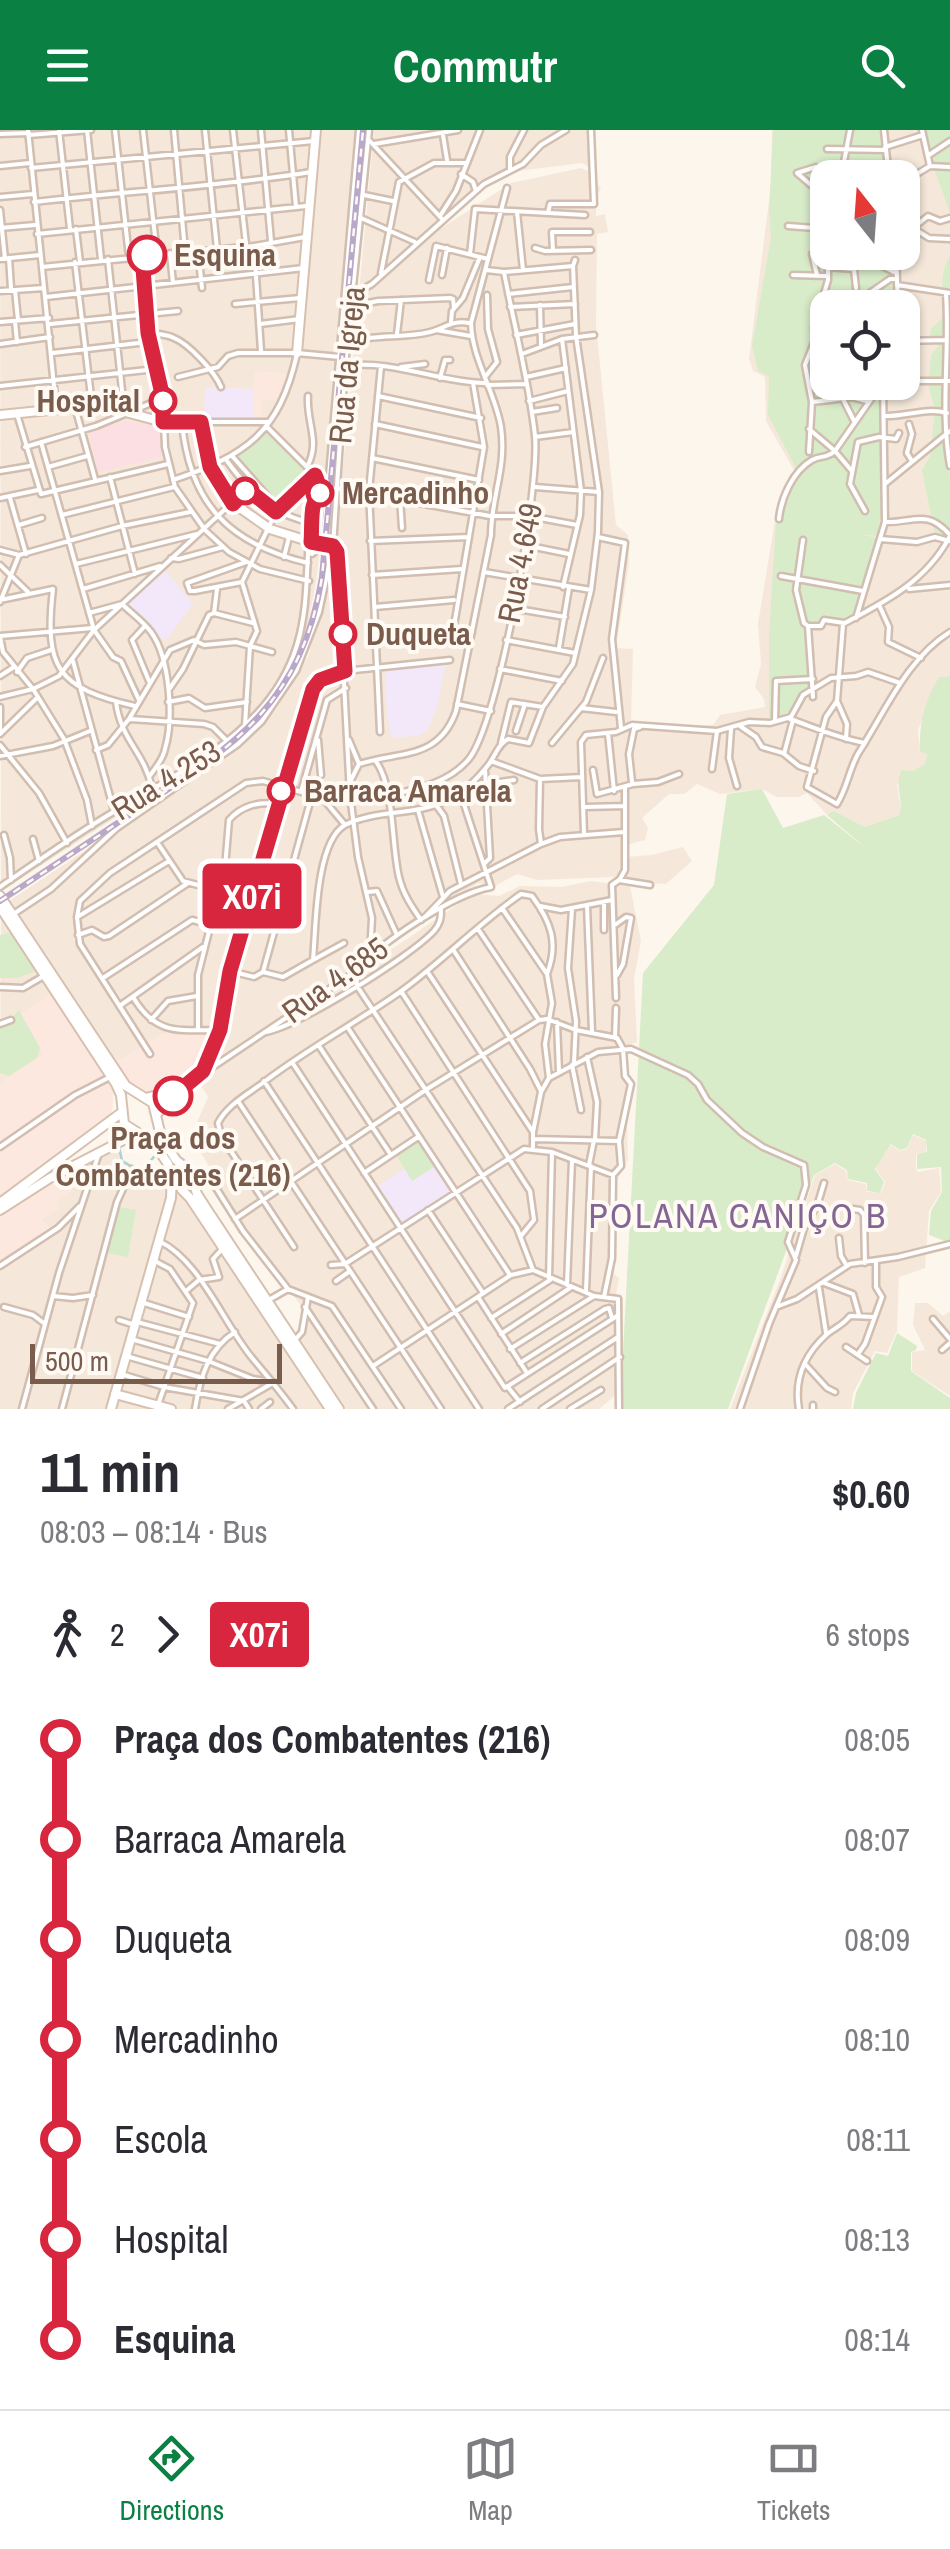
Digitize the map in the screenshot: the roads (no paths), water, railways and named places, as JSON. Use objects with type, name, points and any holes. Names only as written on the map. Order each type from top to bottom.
[{"type":"main road","points":[[297,353],[316,130]]},
{"type":"main road","points":[[0,415],[92,405],[126,410],[163,422]]},
{"type":"main road","points":[[233,504],[270,529],[311,542]]},
{"type":"main road","points":[[0,896],[4,912],[113,1080],[124,1124],[161,1154],[172,1179],[190,1198],[339,1409]]},
{"type":"main road","points":[[4,912],[126,1086],[153,1103],[165,1144],[176,1160],[192,1172],[204,1206],[267,1301],[330,1409]]},
{"type":"main road","points":[[110,1120],[117,1101],[113,1080]]},
{"type":"main road","name":"Rua 4.685","points":[[142,1097],[188,1084]]},
{"type":"main road","name":"Rua 4.685","points":[[157,1117],[188,1084]]},
{"type":"main road","points":[[0,1207],[142,1097]]},
{"type":"main road","points":[[0,1207],[124,1139],[151,1129],[157,1117]]},
{"type":"main road","points":[[124,1139],[145,1142],[161,1154]]},
{"type":"main road","points":[[111,1409],[159,1241],[172,1179],[178,1169],[186,1168]]},
{"type":"main road","points":[[170,1198],[193,1182]]},
{"type":"main road","points":[[115,1394],[171,1409]]},
{"type":"street","points":[[0,134],[88,130],[98,228],[111,290],[126,410]]},
{"type":"street","points":[[115,130],[129,257]]},
{"type":"street","points":[[143,130],[157,254]]},
{"type":"street","points":[[174,130],[185,252]]},
{"type":"street","points":[[204,130],[217,249]]},
{"type":"street","points":[[232,130],[246,246]]},
{"type":"street","points":[[261,130],[271,241]]},
{"type":"street","points":[[289,130],[296,207]]},
{"type":"street","points":[[310,555],[323,545],[360,130]]},
{"type":"street","name":"Rua da Igreja","points":[[368,130],[370,142],[345,366],[334,547],[350,782],[358,858],[372,922],[370,955]]},
{"type":"street","points":[[414,130],[414,139]]},
{"type":"street","points":[[370,142],[458,130]]},
{"type":"street","points":[[441,218],[480,130]]},
{"type":"street","points":[[510,170],[510,157],[524,130]]},
{"type":"street","points":[[354,295],[381,276],[441,218],[476,191],[523,164],[566,130]]},
{"type":"street","points":[[548,214],[552,204],[593,205],[595,165],[591,130]]},
{"type":"street","points":[[844,160],[850,130]]},
{"type":"street","points":[[884,130],[887,160]]},
{"type":"street","points":[[59,131],[92,405]]},
{"type":"street","points":[[29,133],[37,234],[52,336],[56,411]]},
{"type":"street","points":[[446,133],[448,161]]},
{"type":"street","points":[[827,149],[885,149],[922,133],[930,166]]},
{"type":"street","points":[[0,166],[118,162],[316,141]]},
{"type":"street","points":[[929,155],[950,141]]},
{"type":"street","points":[[370,142],[441,218]]},
{"type":"street","points":[[381,276],[396,186],[425,166],[448,161],[466,163]]},
{"type":"street","points":[[920,172],[930,166],[950,167]]},
{"type":"street","points":[[810,169],[797,173],[810,184]]},
{"type":"street","points":[[34,202],[238,183],[314,171]]},
{"type":"street","points":[[462,174],[473,182],[476,191]]},
{"type":"street","points":[[350,782],[359,764],[415,753],[438,742],[449,728],[457,704],[491,535],[490,516],[503,470],[501,430],[471,336],[471,323],[507,188]]},
{"type":"street","points":[[0,197],[33,194]]},
{"type":"street","points":[[363,194],[394,201]]},
{"type":"street","points":[[37,234],[311,206]]},
{"type":"street","points":[[0,210],[17,342]]},
{"type":"street","points":[[470,254],[473,210],[585,215]]},
{"type":"street","points":[[518,212],[523,270]]},
{"type":"street","points":[[920,223],[930,216],[940,221],[950,218]]},
{"type":"street","points":[[361,218],[416,242]]},
{"type":"street","points":[[1,228],[36,225]]},
{"type":"street","points":[[788,226],[810,228]]},
{"type":"street","points":[[553,251],[553,232],[590,232]]},
{"type":"street","points":[[920,232],[929,238],[950,239]]},
{"type":"street","points":[[42,267],[309,237]]},
{"type":"street","points":[[254,246],[260,352]]},
{"type":"street","points":[[429,280],[434,247],[488,259]]},
{"type":"street","points":[[442,275],[447,248]]},
{"type":"street","points":[[535,248],[591,250]]},
{"type":"street","points":[[198,250],[202,285]]},
{"type":"street","points":[[170,253],[173,284]]},
{"type":"street","points":[[5,259],[40,256]]},
{"type":"street","points":[[142,256],[148,333],[163,400],[168,464],[174,483],[204,531],[223,547],[248,564],[309,581]]},
{"type":"street","points":[[450,322],[480,257]]},
{"type":"street","points":[[486,270],[504,272],[574,263],[576,336],[599,492],[591,590],[572,668],[543,708],[528,743],[508,739],[501,743]]},
{"type":"street","points":[[46,297],[144,286],[202,285],[306,268]]},
{"type":"street","points":[[815,270],[816,275]]},
{"type":"street","points":[[824,290],[827,270]]},
{"type":"street","points":[[854,270],[856,288]]},
{"type":"street","points":[[883,270],[897,279]]},
{"type":"street","points":[[897,270],[897,290]]},
{"type":"street","name":"Rua 4.649","points":[[386,796],[451,776],[476,749],[491,711],[535,487],[535,436],[504,272]]},
{"type":"street","points":[[792,275],[828,276]]},
{"type":"street","points":[[874,290],[897,279],[948,293],[950,466]]},
{"type":"street","points":[[508,294],[575,287]]},
{"type":"street","points":[[0,292],[44,288]]},
{"type":"street","points":[[486,381],[497,362],[488,328],[487,295]]},
{"type":"street","points":[[235,304],[304,298]]},
{"type":"street","points":[[353,306],[452,298],[454,308]]},
{"type":"street","points":[[397,334],[401,300]]},
{"type":"street","points":[[510,307],[575,304]]},
{"type":"street","points":[[540,305],[541,346]]},
{"type":"street","points":[[0,322],[178,312]]},
{"type":"street","points":[[260,324],[301,318]]},
{"type":"street","points":[[436,330],[450,322],[471,323]]},
{"type":"street","points":[[516,335],[575,324]]},
{"type":"street","points":[[348,342],[378,334],[436,330],[471,336]]},
{"type":"street","points":[[148,333],[173,337],[211,370],[221,387]]},
{"type":"street","points":[[522,354],[594,334]]},
{"type":"street","points":[[0,344],[52,336]]},
{"type":"street","points":[[558,650],[581,490],[562,340]]},
{"type":"street","points":[[920,341],[947,340]]},
{"type":"street","points":[[53,353],[150,342]]},
{"type":"street","points":[[178,377],[221,366],[228,356],[260,352],[340,357]]},
{"type":"street","points":[[810,352],[805,365],[810,391]]},
{"type":"street","points":[[62,515],[174,483],[230,459],[268,424],[284,400],[297,353]]},
{"type":"street","points":[[440,378],[445,361],[450,360]]},
{"type":"street","points":[[396,368],[424,364]]},
{"type":"street","points":[[345,366],[381,366],[440,378],[527,384]]},
{"type":"street","points":[[380,732],[369,492],[381,366]]},
{"type":"street","points":[[526,377],[566,368]]},
{"type":"street","points":[[0,386],[156,369]]},
{"type":"street","points":[[920,382],[947,381]]},
{"type":"street","points":[[453,632],[484,447],[473,382]]},
{"type":"street","points":[[529,402],[568,391]]},
{"type":"street","points":[[307,467],[315,437],[307,418],[308,396]]},
{"type":"street","points":[[378,396],[481,418]]},
{"type":"street","points":[[25,447],[163,400]]},
{"type":"street","points":[[810,452],[812,402],[830,400]]},
{"type":"street","points":[[843,400],[854,422]]},
{"type":"street","points":[[779,518],[781,501],[796,476],[810,461],[829,457],[867,401],[864,400]]},
{"type":"street","points":[[856,618],[885,522],[884,400]]},
{"type":"street","points":[[74,407],[96,480]]},
{"type":"street","points":[[531,412],[556,408]]},
{"type":"street","points":[[884,416],[928,410],[948,413]]},
{"type":"street","points":[[17,413],[41,494],[168,464]]},
{"type":"street","points":[[163,422],[268,424],[315,475],[320,493],[314,506],[302,630],[291,662],[272,696],[245,726]]},
{"type":"street","points":[[201,422],[210,467],[233,504]]},
{"type":"street","points":[[182,423],[191,474],[220,517],[261,549],[310,563]]},
{"type":"street","points":[[375,424],[484,447]]},
{"type":"street","points":[[910,424],[912,434],[907,453],[912,461]]},
{"type":"street","points":[[373,439],[386,427]]},
{"type":"street","points":[[808,428],[852,470]]},
{"type":"street","points":[[535,436],[574,432]]},
{"type":"street","points":[[865,511],[851,488],[858,442],[896,439],[898,433]]},
{"type":"street","points":[[885,484],[947,433]]},
{"type":"street","points":[[41,442],[94,629],[121,661],[137,703]]},
{"type":"street","points":[[48,467],[89,455]]},
{"type":"street","points":[[372,458],[479,480]]},
{"type":"street","points":[[230,459],[247,489],[277,510],[312,523]]},
{"type":"street","points":[[230,459],[277,510]]},
{"type":"street","points":[[0,471],[30,466]]},
{"type":"street","points":[[255,624],[242,582],[248,564],[261,549],[277,510],[315,475]]},
{"type":"street","points":[[110,478],[135,574]]},
{"type":"street","points":[[535,487],[599,492]]},
{"type":"street","points":[[336,488],[490,516],[529,516],[577,525]]},
{"type":"street","points":[[0,697],[33,689],[63,672],[94,629],[247,489]]},
{"type":"street","points":[[0,498],[38,490]]},
{"type":"street","points":[[400,497],[402,528]]},
{"type":"street","points":[[10,498],[26,554]]},
{"type":"street","points":[[0,550],[18,557],[122,526],[190,512]]},
{"type":"street","points":[[885,522],[920,516],[942,526],[950,538]]},
{"type":"street","points":[[19,525],[42,518]]},
{"type":"street","points":[[76,564],[204,531]]},
{"type":"street","points":[[598,536],[625,543],[612,640],[621,728]]},
{"type":"street","points":[[370,542],[469,537]]},
{"type":"street","points":[[284,557],[289,538]]},
{"type":"street","points":[[880,539],[916,542],[950,538]]},
{"type":"street","points":[[808,626],[821,626],[823,620],[844,623],[880,607],[913,583],[950,538]]},
{"type":"street","points":[[803,540],[796,578],[804,623],[808,626],[814,698]]},
{"type":"street","points":[[4,912],[52,889],[118,828],[214,764],[262,721],[287,686],[310,641],[334,547],[311,542]]},
{"type":"street","points":[[524,545],[571,554]]},
{"type":"street","points":[[171,558],[179,560],[223,547]]},
{"type":"street","points":[[0,601],[18,557]]},
{"type":"street","points":[[83,589],[164,564]]},
{"type":"street","points":[[242,582],[196,591],[188,588],[189,580],[248,564]]},
{"type":"street","points":[[0,565],[28,592]]},
{"type":"street","points":[[372,575],[462,569]]},
{"type":"street","points":[[484,572],[591,590]]},
{"type":"street","points":[[780,576],[863,591]]},
{"type":"street","points":[[904,590],[950,585]]},
{"type":"street","points":[[0,601],[54,589],[50,650],[63,672],[92,696],[137,703]]},
{"type":"street","points":[[214,613],[217,589]]},
{"type":"street","points":[[374,607],[456,600]]},
{"type":"street","points":[[90,613],[122,604]]},
{"type":"street","points":[[122,604],[145,626],[164,662],[168,690],[164,754],[149,777]]},
{"type":"street","points":[[880,607],[889,627],[888,642],[921,658]]},
{"type":"street","points":[[512,608],[565,617]]},
{"type":"street","points":[[168,690],[183,670],[194,640],[209,616],[214,613],[255,624]]},
{"type":"street","points":[[844,623],[836,702],[827,715],[807,787],[837,804],[856,756],[900,683],[950,632]]},
{"type":"street","name":"Rua 4.253","points":[[0,887],[228,742],[245,726],[255,624]]},
{"type":"street","points":[[145,626],[132,640],[149,682]]},
{"type":"street","points":[[0,660],[0,637],[94,629]]},
{"type":"street","points":[[377,638],[472,632]]},
{"type":"street","points":[[194,640],[199,644],[234,642],[272,652]]},
{"type":"street","points":[[96,750],[108,745],[128,718],[170,650],[194,640]]},
{"type":"street","points":[[506,640],[576,653]]},
{"type":"street","points":[[0,676],[15,670],[27,658],[50,650]]},
{"type":"street","points":[[2,652],[33,689],[64,738],[87,800],[92,826]]},
{"type":"street","points":[[552,743],[581,708],[603,658]]},
{"type":"street","points":[[203,1071],[220,1030],[230,971],[313,689],[320,680],[345,671],[450,660]]},
{"type":"street","points":[[72,662],[114,811]]},
{"type":"street","points":[[500,669],[562,682]]},
{"type":"street","points":[[784,754],[791,719],[803,696],[814,688],[838,676],[868,672],[900,683]]},
{"type":"street","points":[[775,721],[776,681],[813,679]]},
{"type":"street","points":[[301,792],[328,696],[346,688]]},
{"type":"street","points":[[0,731],[38,697]]},
{"type":"street","points":[[168,702],[190,698],[205,708],[247,702]]},
{"type":"street","points":[[116,702],[120,728],[142,759],[152,790]]},
{"type":"street","points":[[314,960],[322,872],[336,831],[354,820],[436,805],[460,792],[492,760],[512,702],[543,708]]},
{"type":"street","points":[[836,702],[846,722],[846,739]]},
{"type":"street","points":[[457,704],[491,711]]},
{"type":"street","points":[[516,732],[525,704]]},
{"type":"street","points":[[0,707],[0,731]]},
{"type":"street","points":[[204,724],[205,708]]},
{"type":"street","points":[[581,708],[618,712]]},
{"type":"street","points":[[128,718],[213,726],[228,742]]},
{"type":"street","points":[[584,834],[582,738],[621,728],[650,726],[718,732],[740,725],[791,719],[823,728],[832,736],[865,743]]},
{"type":"street","points":[[740,725],[756,736],[762,747],[814,771]]},
{"type":"street","points":[[633,784],[629,754],[634,728],[650,726]]},
{"type":"street","points":[[731,729],[729,758],[737,786]]},
{"type":"street","points":[[0,756],[90,732]]},
{"type":"street","points":[[712,769],[718,732]]},
{"type":"street","points":[[608,733],[614,791]]},
{"type":"street","points":[[317,735],[322,775]]},
{"type":"street","points":[[348,738],[359,764]]},
{"type":"street","points":[[0,745],[39,793],[67,843]]},
{"type":"street","points":[[374,760],[385,776],[399,876],[408,902],[421,920],[461,884],[542,844],[584,834],[624,832]]},
{"type":"street","points":[[492,760],[540,780],[582,777]]},
{"type":"street","points":[[484,864],[490,858],[485,769]]},
{"type":"street","points":[[593,770],[596,794],[679,774]]},
{"type":"street","points":[[486,784],[514,780]]},
{"type":"street","points":[[540,780],[538,829],[542,844]]},
{"type":"street","points":[[150,1054],[77,935],[76,917],[87,892],[246,784],[263,781],[312,795],[328,803],[344,825]]},
{"type":"street","points":[[616,998],[612,886],[626,870],[624,788]]},
{"type":"street","points":[[460,792],[488,872]]},
{"type":"street","points":[[230,971],[256,977],[263,972],[312,795]]},
{"type":"street","points":[[198,1030],[197,996],[203,947],[219,891],[232,816],[257,803],[277,804]]},
{"type":"street","points":[[436,805],[444,816],[461,884]]},
{"type":"street","points":[[584,808],[625,806]]},
{"type":"street","points":[[418,810],[444,898]]},
{"type":"street","points":[[4,836],[10,880]]},
{"type":"street","points":[[33,840],[39,861]]},
{"type":"street","points":[[157,842],[183,881],[251,900]]},
{"type":"street","points":[[76,917],[168,860]]},
{"type":"street","name":"Rua 4.685","points":[[188,1084],[356,971],[397,935],[471,891],[492,887],[488,872]]},
{"type":"street","points":[[619,880],[650,885]]},
{"type":"street","points":[[77,935],[92,930],[109,936],[188,883]]},
{"type":"street","points":[[368,892],[377,891],[397,935]]},
{"type":"street","points":[[294,1247],[261,1201],[218,1128],[220,1117],[292,1062],[401,991],[454,951],[483,921],[525,893],[540,906],[554,933],[547,974],[552,1003],[544,1044],[550,1078]]},
{"type":"street","points":[[540,906],[555,910],[612,900]]},
{"type":"street","points":[[604,902],[604,930]]},
{"type":"street","points":[[587,906],[592,1033]]},
{"type":"street","points":[[502,908],[547,974]]},
{"type":"street","points":[[572,908],[568,968],[576,1030],[573,1064],[581,1110]]},
{"type":"street","points":[[262,1032],[296,1022],[358,986],[426,938],[440,923],[442,910]]},
{"type":"street","points":[[615,925],[631,918],[624,964],[616,975]]},
{"type":"street","points":[[103,978],[192,920],[209,924]]},
{"type":"street","points":[[478,928],[539,1020]]},
{"type":"street","points":[[263,972],[282,977],[344,943]]},
{"type":"street","points":[[121,1005],[203,947]]},
{"type":"street","points":[[454,951],[542,1092]]},
{"type":"street","points":[[356,971],[358,986],[521,1236],[533,1270]]},
{"type":"street","points":[[427,971],[533,1135]]},
{"type":"street","points":[[0,986],[23,988],[45,976]]},
{"type":"street","points":[[401,991],[533,1199],[534,1220],[521,1236]]},
{"type":"street","points":[[150,1020],[168,1001],[197,996]]},
{"type":"street","points":[[133,997],[150,1020],[168,1030],[220,1030]]},
{"type":"street","points":[[615,1038],[616,1008]]},
{"type":"street","points":[[235,1219],[427,1089],[539,1020],[547,1019],[620,1040],[625,1076],[631,1084],[620,1141],[621,1166],[614,1175],[612,1258],[604,1298]]},
{"type":"street","points":[[0,1024],[11,1020]]},
{"type":"street","points":[[557,1022],[559,1072]]},
{"type":"street","points":[[348,1028],[511,1275]]},
{"type":"street","points":[[320,1046],[391,1155]]},
{"type":"street","points":[[533,1148],[542,1092],[550,1078],[598,1052],[634,1050],[688,1074],[707,1100],[742,1133],[804,1165],[806,1185],[788,1244],[796,1256]]},
{"type":"street","points":[[586,1293],[590,1165],[598,1107],[587,1057]]},
{"type":"street","points":[[292,1062],[344,1146],[506,1387],[520,1402]]},
{"type":"street","points":[[0,1147],[54,1109],[113,1080]]},
{"type":"street","points":[[264,1082],[479,1409]]},
{"type":"street","points":[[238,1101],[440,1409]]},
{"type":"street","points":[[533,1135],[620,1141]]},
{"type":"street","points":[[364,1173],[418,1137]]},
{"type":"street","points":[[331,1265],[345,1264],[516,1152],[533,1148],[552,1152],[614,1175]]},
{"type":"street","points":[[32,1409],[22,1408],[80,1206],[100,1152]]},
{"type":"street","points":[[550,1278],[552,1152]]},
{"type":"street","points":[[569,1287],[572,1160]]},
{"type":"street","points":[[62,1409],[117,1202],[132,1170]]},
{"type":"street","points":[[214,1183],[235,1219],[288,1288],[330,1304],[401,1409]]},
{"type":"street","points":[[740,1409],[804,1228],[824,1184]]},
{"type":"street","points":[[0,1266],[58,1228],[80,1206]]},
{"type":"street","points":[[853,1209],[864,1216],[865,1264]]},
{"type":"street","points":[[428,1210],[527,1374]]},
{"type":"street","points":[[840,1238],[840,1254],[847,1266]]},
{"type":"street","points":[[159,1241],[178,1254],[200,1280],[293,1409]]},
{"type":"street","points":[[776,1307],[821,1285],[847,1266],[950,1244]]},
{"type":"street","points":[[186,1291],[200,1280],[219,1278],[213,1259],[224,1248]]},
{"type":"street","points":[[153,1260],[170,1269],[193,1303],[164,1387],[153,1406]]},
{"type":"street","points":[[858,1354],[882,1297],[876,1287],[876,1261]]},
{"type":"street","points":[[372,1366],[520,1272],[533,1270],[594,1296],[618,1300],[614,1317],[506,1387]]},
{"type":"street","points":[[336,1281],[350,1272]]},
{"type":"street","points":[[491,1318],[550,1278]]},
{"type":"street","points":[[821,1285],[853,1294],[859,1315]]},
{"type":"street","points":[[821,1285],[826,1333]]},
{"type":"street","points":[[501,1334],[569,1287]]},
{"type":"street","points":[[267,1301],[288,1288]]},
{"type":"street","points":[[54,1296],[94,1295]]},
{"type":"street","points":[[295,1347],[302,1332],[308,1296]]},
{"type":"street","points":[[510,1349],[594,1296]]},
{"type":"street","points":[[142,1302],[189,1317]]},
{"type":"street","points":[[1,1305],[33,1315],[45,1324]]},
{"type":"street","points":[[305,1307],[374,1409]]},
{"type":"street","points":[[520,1363],[610,1308],[620,1357],[619,1409]]},
{"type":"street","points":[[799,1409],[797,1380],[826,1333],[844,1326],[850,1316],[874,1317]]},
{"type":"street","points":[[119,1320],[220,1344]]},
{"type":"street","points":[[933,1320],[950,1341],[942,1350]]},
{"type":"street","points":[[195,1409],[208,1361],[235,1332]]},
{"type":"street","points":[[505,1409],[618,1337]]},
{"type":"street","points":[[131,1338],[208,1361],[253,1380],[273,1382]]},
{"type":"street","points":[[846,1347],[867,1361]]},
{"type":"street","points":[[126,1356],[203,1378]]},
{"type":"street","points":[[542,1409],[620,1357]]},
{"type":"street","points":[[805,1364],[835,1392]]},
{"type":"street","points":[[121,1374],[164,1387],[244,1401],[249,1409]]},
{"type":"street","points":[[228,1409],[273,1382]]},
{"type":"street","points":[[570,1409],[601,1390]]},
{"type":"street","points":[[261,1409],[270,1402]]},
{"type":"waterway","points":[[119,1147],[122,1161],[166,1186]]},
{"type":"waterway","points":[[144,1169],[157,1153]]},
{"type":"railway","points":[[0,901],[207,762],[260,715],[299,656],[322,577],[363,130]]},
{"type":"place","name":"Esquina","points":[[147,255]]},
{"type":"place","name":"Hospital","points":[[163,401]]},
{"type":"place","name":"Mercadinho","points":[[320,493]]},
{"type":"place","name":"Duqueta","points":[[343,634]]},
{"type":"place","name":"Barraca Amarela","points":[[281,791]]},
{"type":"place","name":"Praça dos Combatentes (216)","points":[[173,1096]]},
{"type":"district","name":"POLANA CANIÇO B","points":[[738,1216]]}]
